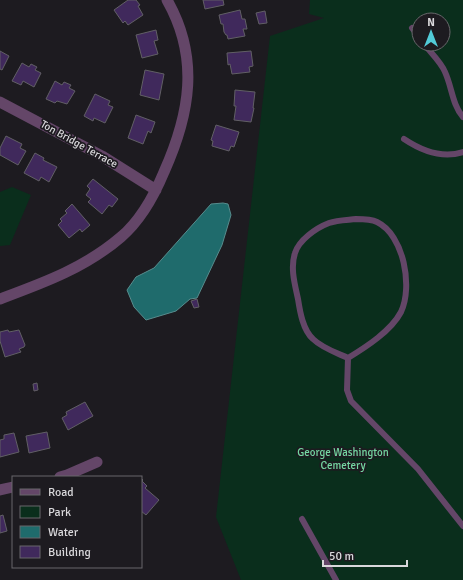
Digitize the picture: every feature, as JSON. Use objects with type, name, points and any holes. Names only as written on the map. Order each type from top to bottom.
[{"type":"street","points":[[0,299],[61,276],[101,253],[122,236],[139,218],[156,190],[176,144],[187,101],[188,76],[186,52],[182,36],[167,0]]},
{"type":"street","name":"Ton Bridge Terrace","points":[[0,102],[50,127],[102,156],[156,190]]},
{"type":"street","points":[[64,476],[97,462]]},
{"type":"street","points":[[0,490],[12,487]]},
{"type":"lane","points":[[431,52],[446,73],[458,111],[463,117]]},
{"type":"lane","points":[[404,140],[420,149],[440,155],[463,152]]},
{"type":"lane","points":[[356,218],[376,221],[384,226],[396,241],[402,255],[405,268],[405,297],[401,312],[387,330],[348,358],[313,340],[307,332],[300,310],[293,273],[293,262],[295,253],[302,242],[320,228],[328,223],[356,218]]},
{"type":"lane","points":[[348,358],[347,390],[351,401],[418,469],[463,526]]},
{"type":"lane","points":[[302,519],[336,580]]},
{"type":"green space","name":"George Washington Cemetery","points":[[310,0],[463,0],[463,580],[241,580],[216,517],[270,36],[324,18],[309,14]]},
{"type":"green space","points":[[12,187],[31,195],[10,245],[0,246],[0,192]]},
{"type":"water","points":[[211,204],[228,204],[231,215],[222,245],[197,298],[190,299],[176,311],[146,320],[134,307],[127,290],[136,277],[154,268]]},
{"type":"building","points":[[128,0],[136,0],[140,5],[138,6],[143,15],[128,25],[125,21],[123,23],[114,10]]},
{"type":"building","points":[[203,0],[223,0],[224,5],[205,9]]},
{"type":"building","points":[[240,10],[242,19],[245,19],[247,29],[243,29],[245,36],[228,39],[224,32],[223,24],[221,24],[219,15]]},
{"type":"building","points":[[265,11],[267,23],[259,24],[256,13]]},
{"type":"building","points":[[156,30],[158,40],[154,41],[158,54],[142,58],[136,35]]},
{"type":"building","points":[[0,51],[9,56],[2,70],[0,69]]},
{"type":"building","points":[[251,51],[253,66],[249,67],[250,72],[232,74],[230,64],[228,65],[227,53]]},
{"type":"building","points":[[22,63],[29,67],[31,64],[37,67],[35,70],[41,73],[34,87],[23,81],[21,85],[12,81]]},
{"type":"building","points":[[145,70],[164,74],[159,100],[140,95]]},
{"type":"building","points":[[55,81],[62,85],[64,82],[71,85],[69,88],[75,91],[67,104],[57,101],[55,103],[46,99]]},
{"type":"building","points":[[235,90],[255,92],[251,122],[234,120],[236,106],[234,106]]},
{"type":"building","points":[[95,94],[110,101],[108,105],[113,107],[105,123],[94,118],[93,121],[84,116]]},
{"type":"building","points":[[136,115],[155,122],[151,133],[148,131],[143,144],[128,138]]},
{"type":"building","points":[[216,125],[239,132],[234,147],[231,146],[229,151],[212,146],[213,141],[211,140]]},
{"type":"building","points":[[6,136],[22,144],[20,148],[26,151],[18,165],[0,155],[0,148]]},
{"type":"building","points":[[35,153],[44,158],[43,160],[57,167],[49,182],[41,177],[39,181],[24,173]]},
{"type":"building","points":[[93,179],[118,199],[112,207],[109,205],[102,214],[88,202],[91,199],[86,195],[90,189],[87,186]]},
{"type":"building","points":[[72,204],[90,225],[82,232],[80,229],[69,238],[58,225],[62,221],[60,219],[67,213],[65,211]]},
{"type":"building","points":[[197,299],[199,307],[194,308],[191,301]]},
{"type":"building","points":[[8,330],[9,332],[19,330],[25,345],[19,349],[21,352],[5,357],[0,341],[0,332]]},
{"type":"building","points":[[37,383],[38,390],[34,391],[33,384]]},
{"type":"building","points":[[85,402],[93,416],[68,430],[62,418],[67,415],[66,412]]},
{"type":"building","points":[[47,432],[50,448],[29,453],[26,436]]},
{"type":"building","points":[[14,433],[19,452],[0,457],[0,440],[4,439],[4,435]]},
{"type":"building","points":[[142,481],[147,486],[145,488],[159,500],[146,515],[142,512]]},
{"type":"building","points":[[3,515],[7,531],[0,533],[0,516]]}]
